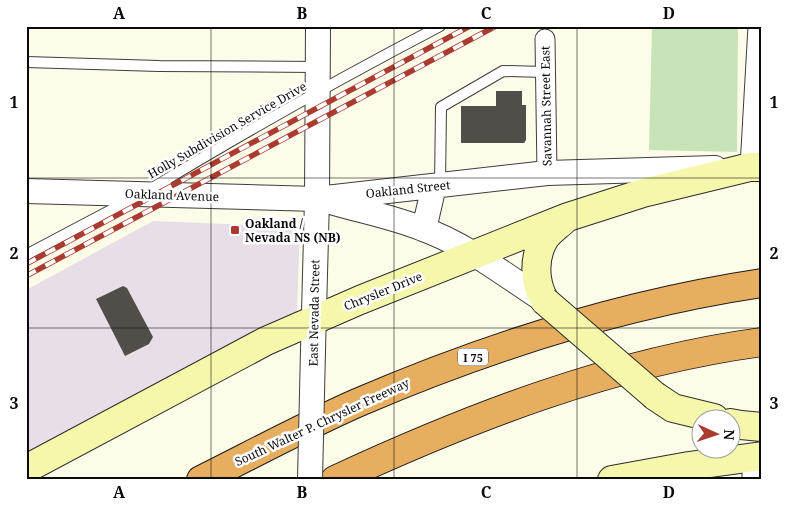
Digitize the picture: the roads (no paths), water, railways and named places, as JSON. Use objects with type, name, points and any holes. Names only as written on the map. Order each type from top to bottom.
[{"type":"highway","name":"South Walter P. Chrysler Freeway","points":[[202,480],[356,404],[425,375],[495,349],[574,323],[646,305],[762,283]]},
{"type":"highway","points":[[335,480],[465,423],[558,390],[612,373],[687,355],[762,342]]},
{"type":"main road","name":"Chrysler Drive","points":[[26,469],[266,341],[314,320],[568,217],[643,193],[756,167]]},
{"type":"main road","points":[[568,217],[545,238],[536,262],[538,290],[545,301],[655,396],[673,408],[690,412]]},
{"type":"main road","points":[[740,424],[762,427]]},
{"type":"main road","points":[[612,480],[755,465]]},
{"type":"street","name":"East Nevada Street","points":[[310,480],[317,199],[318,26]]},
{"type":"street","points":[[756,167],[758,26]]},
{"type":"street","name":"Savannah Street East","points":[[545,39],[547,174]]},
{"type":"street","name":"Oakland Street","points":[[317,199],[547,174],[756,167]]},
{"type":"street","points":[[424,229],[437,186]]},
{"type":"street","name":"Oakland Avenue","points":[[26,192],[317,199]]},
{"type":"street","name":"Oakland Street","points":[[317,199],[424,229],[473,255],[545,301]]},
{"type":"lane","name":"Holly Subdivision Service Drive","points":[[26,255],[141,194],[318,92],[440,26]]},
{"type":"lane","points":[[26,62],[159,66],[318,67]]},
{"type":"lane","points":[[437,186],[441,106],[503,71],[545,72]]},
{"type":"railway","points":[[26,264],[470,26]]},
{"type":"railway","points":[[26,276],[496,26]]},
{"type":"place","name":"Oakland / Nevada NS (NB)","points":[[235,230]]}]
